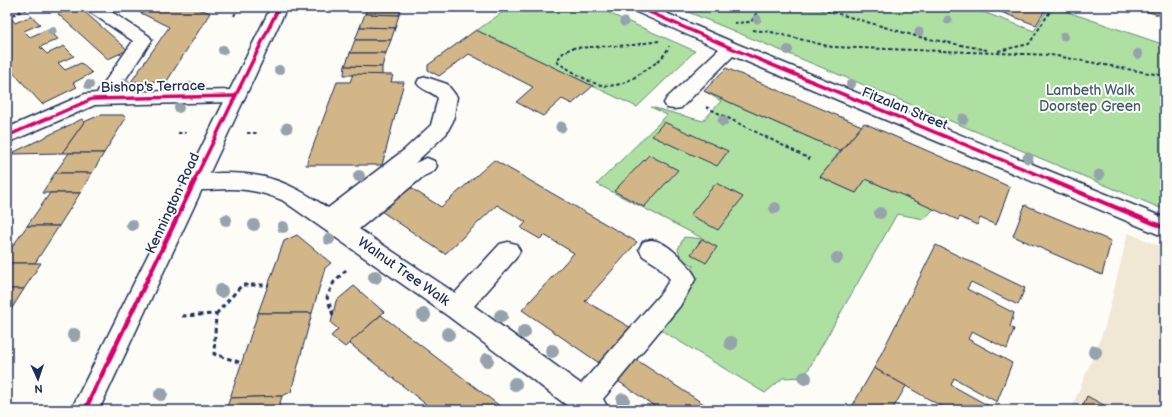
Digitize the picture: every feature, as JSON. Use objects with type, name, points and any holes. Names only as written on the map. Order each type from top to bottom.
[{"type":"street","points":[[93,7],[143,40],[103,98]]},
{"type":"street","name":"Kennington Road","points":[[85,410],[279,7]]},
{"type":"street","name":"Fitzalan Street","points":[[638,7],[731,48],[1165,228]]},
{"type":"street","points":[[678,98],[731,48]]},
{"type":"street","points":[[336,224],[439,128],[443,121],[448,97],[440,88],[426,83]]},
{"type":"street","name":"Bishop's Terrace","points":[[8,135],[82,102],[103,98],[235,96]]},
{"type":"street","points":[[336,224],[427,166]]},
{"type":"street","name":"Walnut Tree Walk","points":[[194,182],[231,181],[265,184],[290,194],[457,308],[590,406]]},
{"type":"street","points":[[590,406],[684,278],[665,258],[651,249]]},
{"type":"street","points":[[457,308],[508,251]]},
{"type":"path","points":[[7,17],[32,7]]},
{"type":"path","points":[[737,27],[729,25],[751,22],[760,7]]},
{"type":"path","points":[[815,7],[918,37],[995,52],[1029,44],[1053,7]]},
{"type":"path","points":[[234,16],[237,10]]},
{"type":"path","points":[[752,30],[770,32],[832,47],[1051,55],[1165,76]]},
{"type":"path","points":[[663,42],[572,48],[564,52],[557,60],[558,63],[597,85],[616,88],[642,74],[661,58],[670,46],[667,42]]},
{"type":"path","points":[[678,98],[810,159]]},
{"type":"path","points":[[178,133],[186,133]]},
{"type":"path","points":[[247,133],[258,133]]},
{"type":"path","points":[[333,315],[327,297],[334,282],[348,268]]},
{"type":"path","points":[[242,363],[214,354],[216,314],[242,285],[269,285]]},
{"type":"path","points":[[182,316],[216,314]]},
{"type":"shaded area","points":[[1128,233],[1165,248],[1165,410],[1071,410],[1105,327]]},
{"type":"green space","points":[[510,7],[595,7],[695,51],[637,107],[476,31]]},
{"type":"green space","name":"Lambeth Walk Doorstep Green","points":[[676,7],[975,7],[975,9],[1034,31],[1049,7],[1053,7],[1165,45],[1165,210]]},
{"type":"green space","points":[[704,91],[840,151],[820,177],[856,193],[866,179],[934,209],[924,219],[897,214],[804,377],[783,378],[765,393],[644,320],[694,266],[681,259],[678,249],[684,237],[704,239],[597,184],[667,115],[651,107],[703,121],[721,101]]},
{"type":"building","points":[[74,7],[79,7],[128,50],[108,59],[58,14]]},
{"type":"building","points":[[129,7],[194,7],[210,13],[167,81],[131,82],[169,27]]},
{"type":"building","points":[[367,7],[402,7],[399,15],[365,14]]},
{"type":"building","points":[[987,7],[1047,7],[1036,25]]},
{"type":"building","points":[[1133,7],[1165,7],[1165,17]]},
{"type":"building","points":[[365,14],[399,15],[395,28],[360,27]]},
{"type":"building","points":[[31,16],[40,24],[24,31],[30,37],[48,29],[58,39],[40,47],[47,54],[64,46],[74,56],[58,63],[65,70],[81,63],[92,73],[73,83],[77,87],[42,104],[7,66],[7,21],[12,19],[15,23]]},
{"type":"building","points":[[360,27],[395,28],[391,40],[355,40]]},
{"type":"building","points":[[476,30],[593,86],[572,104],[562,99],[543,116],[516,102],[533,87],[469,54],[439,76],[428,70],[428,65]]},
{"type":"building","points":[[355,40],[391,40],[386,53],[350,53]]},
{"type":"building","points":[[350,53],[386,53],[382,67],[345,66]]},
{"type":"building","points":[[345,66],[382,67],[382,75],[344,75]]},
{"type":"building","points":[[726,68],[862,126],[840,151],[704,91]]},
{"type":"building","points":[[353,74],[393,75],[391,82],[404,82],[382,165],[306,165],[337,82],[350,82]]},
{"type":"building","points":[[100,115],[123,115],[126,118],[104,153],[62,153],[84,122]]},
{"type":"building","points":[[82,119],[84,122],[62,153],[10,154]]},
{"type":"building","points":[[664,122],[728,151],[717,166],[652,136]]},
{"type":"building","points":[[864,123],[1010,187],[996,225],[980,218],[977,225],[960,217],[958,220],[866,179],[856,193],[820,177]]},
{"type":"building","points":[[69,153],[104,153],[92,173],[55,173]]},
{"type":"building","points":[[649,155],[678,170],[644,207],[614,191]]},
{"type":"building","points":[[494,160],[637,242],[585,301],[633,329],[605,367],[522,310],[574,253],[544,235],[540,239],[521,228],[526,222],[497,205],[445,254],[378,209],[406,185],[441,207]]},
{"type":"building","points":[[55,173],[92,173],[80,193],[42,193]]},
{"type":"building","points":[[716,183],[743,197],[718,230],[690,215]]},
{"type":"building","points":[[50,193],[80,193],[59,226],[27,226]]},
{"type":"building","points":[[1025,205],[1111,241],[1102,275],[1013,236]]},
{"type":"building","points":[[27,226],[59,226],[35,263],[7,263],[7,254]]},
{"type":"building","points":[[297,235],[331,263],[325,268],[312,313],[258,313],[284,241]]},
{"type":"building","points":[[702,239],[717,247],[706,263],[691,254]]},
{"type":"building","points":[[936,245],[1025,288],[1018,305],[971,282],[967,289],[1014,313],[1010,327],[1014,329],[1007,349],[972,331],[968,339],[1012,363],[997,402],[954,378],[951,385],[989,406],[988,410],[948,410],[874,368]]},
{"type":"building","points":[[7,263],[41,263],[24,289],[7,289]]},
{"type":"building","points":[[354,286],[384,312],[345,347],[331,336],[338,329],[331,323],[336,301]]},
{"type":"building","points":[[7,289],[24,289],[7,316]]},
{"type":"building","points":[[258,313],[312,313],[291,392],[282,396],[230,398]]},
{"type":"building","points":[[381,315],[505,410],[433,410],[349,343]]},
{"type":"building","points":[[632,357],[713,410],[660,410],[615,379]]},
{"type":"building","points":[[874,368],[906,386],[892,410],[850,410]]},
{"type":"building","points":[[282,396],[278,410],[226,410],[230,398]]},
{"type":"building","points":[[1087,396],[1113,410],[1081,410]]},
{"type":"cycle path","points":[[85,410],[279,7]]},
{"type":"cycle path","points":[[638,7],[731,48],[1165,228]]},
{"type":"cycle path","points":[[7,136],[92,99],[235,96]]}]
